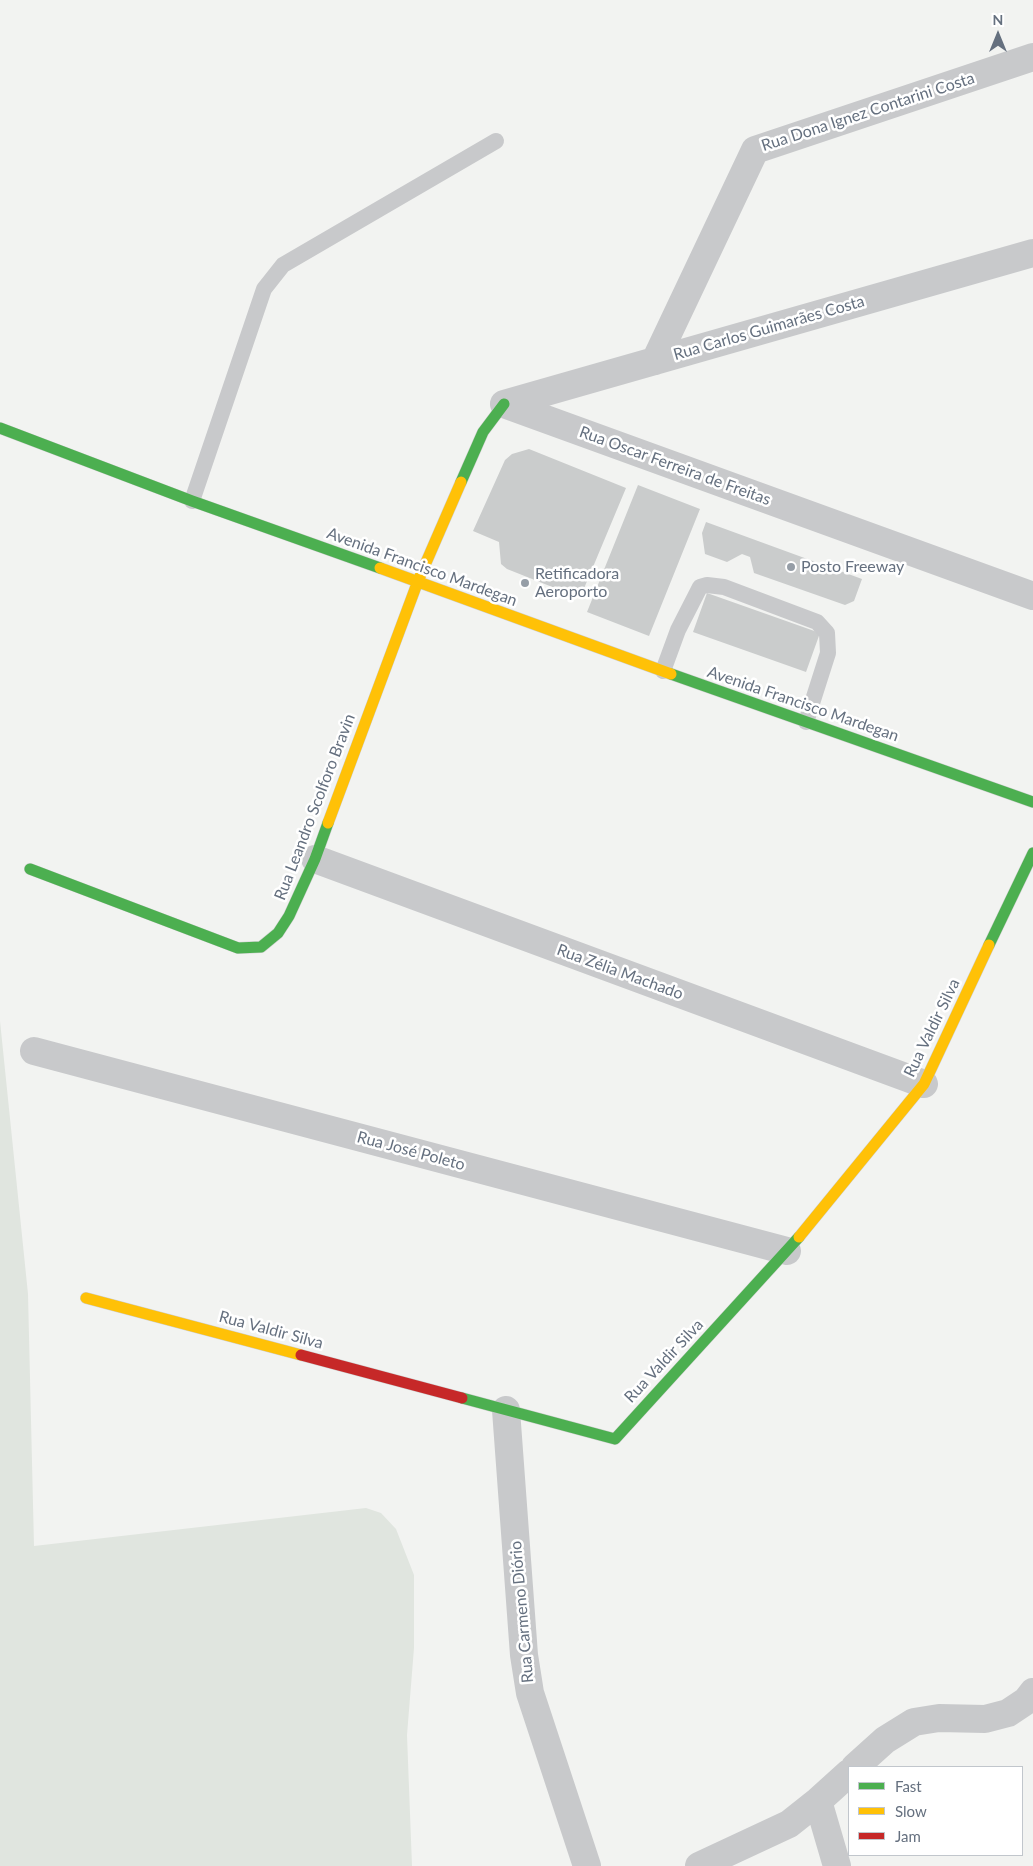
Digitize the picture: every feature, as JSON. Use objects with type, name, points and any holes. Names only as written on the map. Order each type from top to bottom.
[{"type":"street","name":"Rua Dona Ignez Contarini Costa","points":[[654,361],[755,150],[1033,57]]},
{"type":"street","name":"Rua Carlos Guimarães Costa","points":[[504,404],[1033,253]]},
{"type":"street","points":[[418,581],[483,432],[504,404]]},
{"type":"street","name":"Rua Oscar Ferreira de Freitas","points":[[504,404],[1033,596]]},
{"type":"street","name":"Avenida Francisco Mardegan","points":[[0,428],[192,501],[1033,802]]},
{"type":"street","name":"Rua Leandro Scolforo Bravin","points":[[30,869],[238,948],[261,947],[278,934],[289,916],[315,859],[418,581]]},
{"type":"street","name":"Rua Valdir Silva","points":[[86,1298],[614,1439],[787,1251],[924,1084],[1033,853]]},
{"type":"street","name":"Rua Zélia Machado","points":[[315,859],[924,1084]]},
{"type":"street","name":"Rua José Poleto","points":[[34,1051],[787,1251]]},
{"type":"street","name":"Rua Carmeno Diório","points":[[506,1410],[524,1655],[530,1693],[587,1866]]},
{"type":"street","points":[[856,1766],[885,1740],[914,1722],[939,1718],[985,1719],[1008,1713],[1026,1701],[1033,1692]]},
{"type":"street","points":[[699,1866],[789,1824],[848,1774]]},
{"type":"street","points":[[818,1801],[837,1866]]},
{"type":"lane","points":[[192,501],[264,289],[283,265],[496,141]]},
{"type":"lane","points":[[663,671],[678,630],[700,587],[707,585],[724,587],[817,622],[827,633],[828,653],[806,722]]},
{"type":"shaded area","points":[[0,1021],[28,1294],[34,1546],[366,1508],[381,1513],[396,1529],[414,1575],[414,1648],[407,1735],[412,1866],[0,1866]]},
{"type":"building","points":[[529,449],[626,488],[580,598],[507,569],[501,564],[499,542],[473,531],[505,460],[512,454]]},
{"type":"building","points":[[638,485],[700,509],[649,636],[587,612]]},
{"type":"building","name":"Posto Freeway","points":[[706,522],[862,579],[854,601],[845,605],[754,573],[750,557],[742,554],[727,562],[705,554],[702,533]]},
{"type":"building","points":[[707,593],[820,633],[806,672],[693,632]]},
{"type":"traffic: fast","points":[[461,482],[483,432],[504,404]]},
{"type":"traffic: fast","points":[[0,428],[192,501],[380,568]]},
{"type":"traffic: fast","points":[[671,674],[1033,802]]},
{"type":"traffic: fast","points":[[30,869],[238,948],[261,947],[278,933],[289,916],[315,859],[328,823]]},
{"type":"traffic: fast","points":[[989,945],[1033,853]]},
{"type":"traffic: fast","points":[[462,1398],[615,1439],[799,1237]]},
{"type":"traffic: slow","points":[[328,823],[418,581],[461,482]]},
{"type":"traffic: slow","points":[[380,568],[671,674]]},
{"type":"traffic: slow","points":[[799,1237],[924,1084],[989,945]]},
{"type":"traffic: slow","points":[[86,1298],[301,1355]]},
{"type":"traffic: jam","points":[[301,1355],[462,1398]]},
{"type":"place","name":"Posto Freeway","points":[[791,567]]},
{"type":"place","name":"Retificadora Aeroporto","points":[[525,583]]}]
